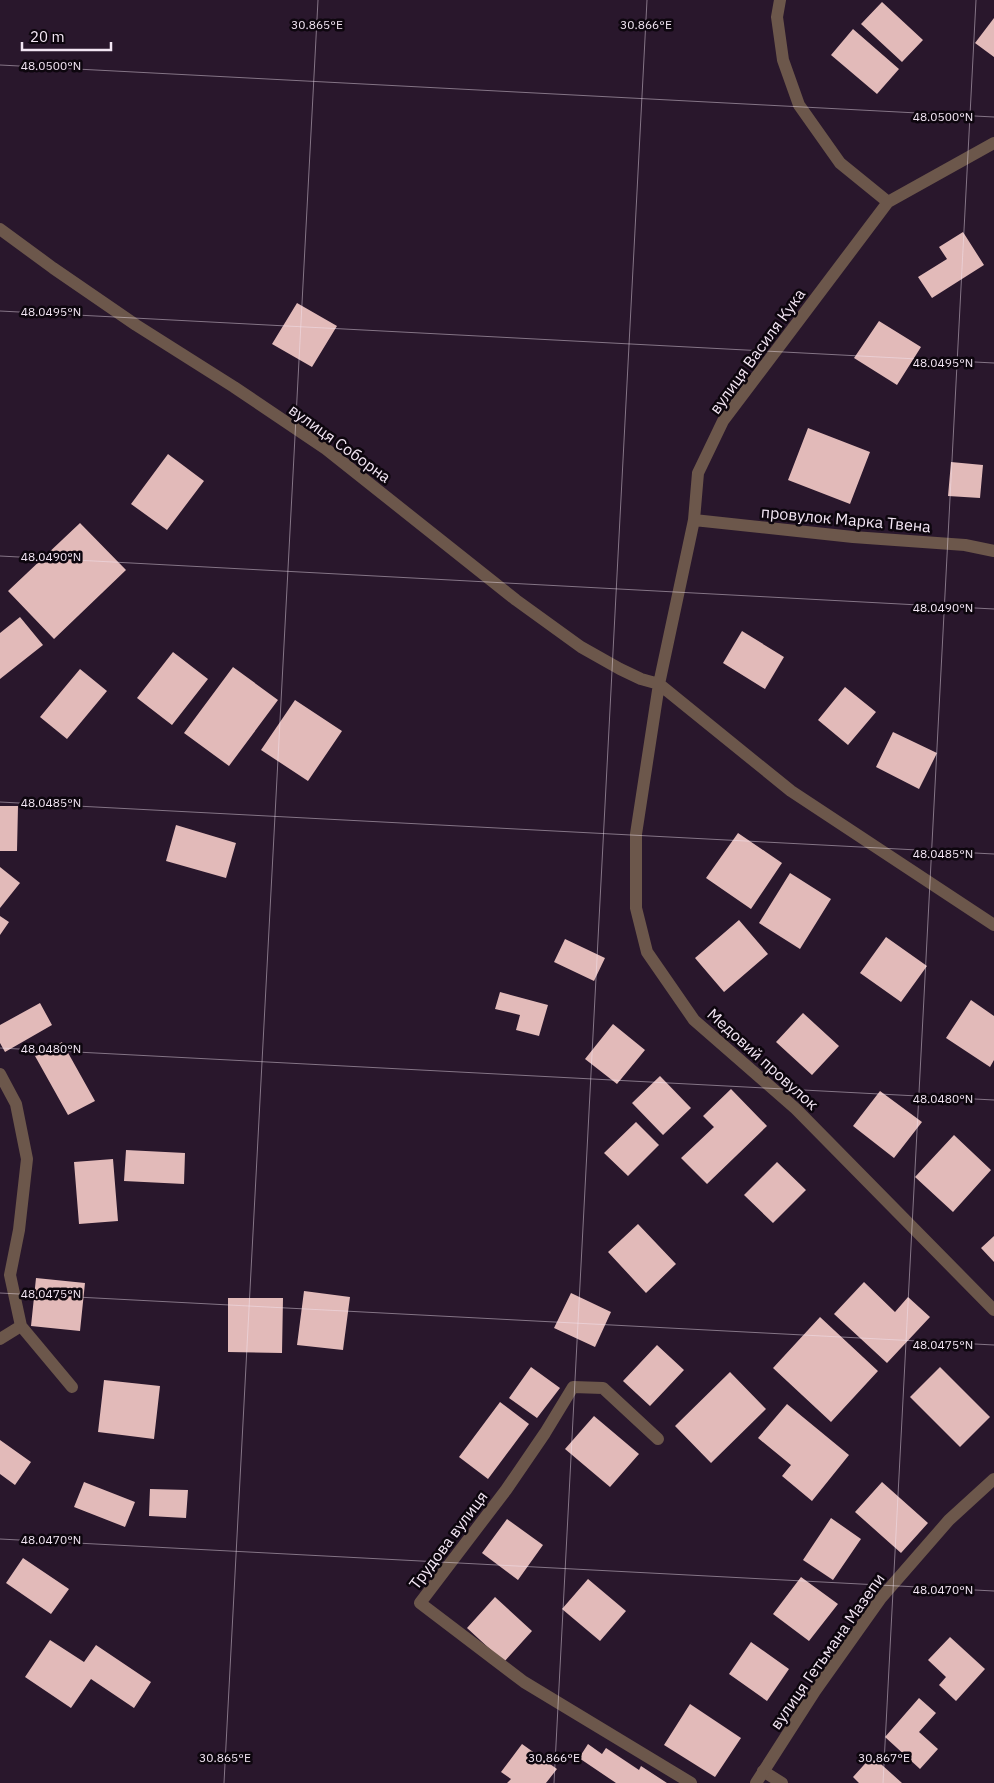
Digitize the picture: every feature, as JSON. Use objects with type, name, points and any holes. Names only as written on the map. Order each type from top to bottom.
[{"type":"street","points":[[780,0],[776,17],[783,60],[799,105],[840,163],[888,202]]},
{"type":"street","name":"вулиця Василя Кука","points":[[659,684],[694,520],[698,473],[723,422],[888,202],[994,143]]},
{"type":"street","name":"вулиця Соборна","points":[[0,229],[60,274],[326,449],[516,600],[582,647],[620,669],[641,679],[659,684]]},
{"type":"street","name":"провулок Марка Твена","points":[[694,520],[853,537],[965,545],[994,551]]},
{"type":"street","points":[[659,684],[791,791],[994,925]]},
{"type":"street","name":"Медовий провулок","points":[[659,684],[636,834],[636,908],[647,952],[694,1020],[796,1109],[994,1310]]},
{"type":"street","points":[[0,1074],[16,1104],[27,1159],[20,1230],[10,1275],[21,1326],[72,1387]]},
{"type":"street","points":[[0,1339],[21,1326]]},
{"type":"street","name":"Трудова вулиця","points":[[658,1439],[602,1388],[573,1387],[545,1433],[506,1490],[420,1603],[524,1682],[691,1783]]},
{"type":"street","name":"вулиця Гетьмана Мазепи","points":[[756,1783],[815,1691],[881,1598],[949,1520],[994,1479]]},
{"type":"street","points":[[763,1771],[782,1783]]},
{"type":"building","points":[[882,2],[923,40],[902,62],[861,24]]},
{"type":"building","points":[[994,18],[994,57],[975,43]]},
{"type":"building","points":[[853,29],[899,69],[877,94],[831,55]]},
{"type":"building","points":[[963,232],[984,265],[932,298],[918,277],[947,259],[939,247]]},
{"type":"building","points":[[297,303],[337,326],[312,367],[272,344]]},
{"type":"building","points":[[879,321],[921,347],[897,385],[854,358]]},
{"type":"building","points":[[808,428],[870,452],[850,504],[788,480]]},
{"type":"building","points":[[168,454],[204,481],[167,530],[131,504]]},
{"type":"building","points":[[951,462],[983,465],[980,498],[948,496]]},
{"type":"building","points":[[80,523],[126,570],[54,639],[8,591]]},
{"type":"building","points":[[20,617],[43,645],[0,679],[0,633]]},
{"type":"building","points":[[742,631],[784,657],[765,689],[723,663]]},
{"type":"building","points":[[173,652],[208,679],[172,725],[137,698]]},
{"type":"building","points":[[233,667],[278,700],[229,766],[184,733]]},
{"type":"building","points":[[80,669],[107,691],[67,739],[40,717]]},
{"type":"building","points":[[845,687],[876,712],[848,745],[818,720]]},
{"type":"building","points":[[295,700],[342,731],[308,781],[261,750]]},
{"type":"building","points":[[893,732],[937,753],[919,789],[876,767]]},
{"type":"building","points":[[0,806],[18,806],[17,851],[0,851]]},
{"type":"building","points":[[176,825],[236,843],[226,878],[166,861]]},
{"type":"building","points":[[738,833],[782,863],[751,909],[706,878]]},
{"type":"building","points":[[0,867],[20,883],[0,908]]},
{"type":"building","points":[[790,873],[831,899],[800,949],[759,923]]},
{"type":"building","points":[[0,916],[9,922],[0,935]]},
{"type":"building","points":[[739,920],[768,954],[724,992],[695,958]]},
{"type":"building","points":[[886,937],[927,966],[901,1002],[860,973]]},
{"type":"building","points":[[565,939],[605,958],[594,981],[554,962]]},
{"type":"building","points":[[500,992],[548,1005],[539,1036],[516,1030],[520,1015],[495,1009]]},
{"type":"building","points":[[971,1000],[994,1016],[994,1060],[990,1067],[946,1038]]},
{"type":"building","points":[[40,1003],[52,1025],[5,1052],[0,1043],[0,1025]]},
{"type":"building","points":[[803,1013],[839,1046],[812,1075],[776,1042]]},
{"type":"building","points":[[613,1024],[645,1050],[617,1084],[585,1059]]},
{"type":"building","points":[[62,1042],[95,1101],[68,1115],[35,1056]]},
{"type":"building","points":[[660,1076],[691,1108],[663,1135],[632,1103]]},
{"type":"building","points":[[731,1089],[767,1126],[707,1184],[681,1158],[714,1127],[703,1116]]},
{"type":"building","points":[[880,1091],[922,1122],[894,1158],[853,1126]]},
{"type":"building","points":[[636,1122],[659,1145],[628,1176],[604,1153]]},
{"type":"building","points":[[954,1135],[991,1170],[953,1212],[915,1177]]},
{"type":"building","points":[[126,1150],[185,1153],[184,1184],[124,1181]]},
{"type":"building","points":[[113,1159],[118,1221],[79,1224],[74,1162]]},
{"type":"building","points":[[777,1162],[806,1190],[773,1223],[744,1195]]},
{"type":"building","points":[[638,1224],[676,1264],[646,1293],[608,1252]]},
{"type":"building","points":[[994,1236],[994,1262],[981,1248]]},
{"type":"building","points":[[36,1278],[85,1283],[80,1331],[31,1326]]},
{"type":"building","points":[[864,1282],[895,1312],[908,1297],[930,1317],[887,1363],[834,1314]]},
{"type":"building","points":[[304,1291],[350,1297],[343,1350],[297,1345]]},
{"type":"building","points":[[571,1293],[611,1312],[595,1347],[554,1328]]},
{"type":"building","points":[[228,1298],[283,1298],[282,1353],[228,1352]]},
{"type":"building","points":[[820,1317],[878,1371],[831,1422],[773,1368]]},
{"type":"building","points":[[657,1345],[684,1370],[650,1406],[623,1381]]},
{"type":"building","points":[[531,1367],[560,1388],[537,1418],[509,1398]]},
{"type":"building","points":[[940,1367],[990,1417],[960,1447],[910,1397]]},
{"type":"building","points":[[730,1372],[766,1409],[711,1463],[675,1426]]},
{"type":"building","points":[[104,1380],[160,1386],[154,1439],[98,1432]]},
{"type":"building","points":[[500,1402],[529,1424],[488,1479],[459,1457]]},
{"type":"building","points":[[787,1404],[849,1455],[812,1501],[782,1476],[791,1465],[758,1438]]},
{"type":"building","points":[[594,1416],[639,1454],[610,1487],[565,1449]]},
{"type":"building","points":[[0,1440],[31,1462],[15,1485],[0,1474]]},
{"type":"building","points":[[84,1482],[135,1502],[125,1527],[74,1507]]},
{"type":"building","points":[[882,1482],[928,1523],[901,1553],[855,1512]]},
{"type":"building","points":[[150,1489],[188,1490],[186,1518],[149,1516]]},
{"type":"building","points":[[831,1518],[861,1539],[833,1580],[803,1560]]},
{"type":"building","points":[[507,1519],[543,1545],[518,1580],[482,1553]]},
{"type":"building","points":[[23,1558],[69,1589],[51,1614],[6,1583]]},
{"type":"building","points":[[801,1577],[838,1604],[809,1641],[773,1614]]},
{"type":"building","points":[[588,1579],[626,1611],[600,1641],[562,1609]]},
{"type":"building","points":[[495,1597],[532,1631],[504,1662],[467,1628]]},
{"type":"building","points":[[950,1637],[985,1669],[956,1701],[939,1685],[946,1677],[928,1660]]},
{"type":"building","points":[[50,1640],[84,1662],[96,1645],[151,1682],[134,1708],[91,1679],[71,1708],[25,1677]]},
{"type":"building","points":[[751,1642],[789,1669],[767,1701],[729,1674]]},
{"type":"building","points":[[919,1698],[936,1713],[919,1732],[938,1749],[920,1769],[885,1737]]},
{"type":"building","points":[[690,1704],[741,1738],[715,1777],[664,1745]]},
{"type":"building","points":[[522,1744],[557,1769],[546,1783],[507,1783],[511,1779],[501,1772]]},
{"type":"building","points":[[588,1744],[602,1754],[606,1748],[639,1770],[641,1766],[667,1783],[616,1783],[579,1758]]},
{"type":"building","points":[[872,1756],[902,1783],[859,1783],[853,1777]]}]
